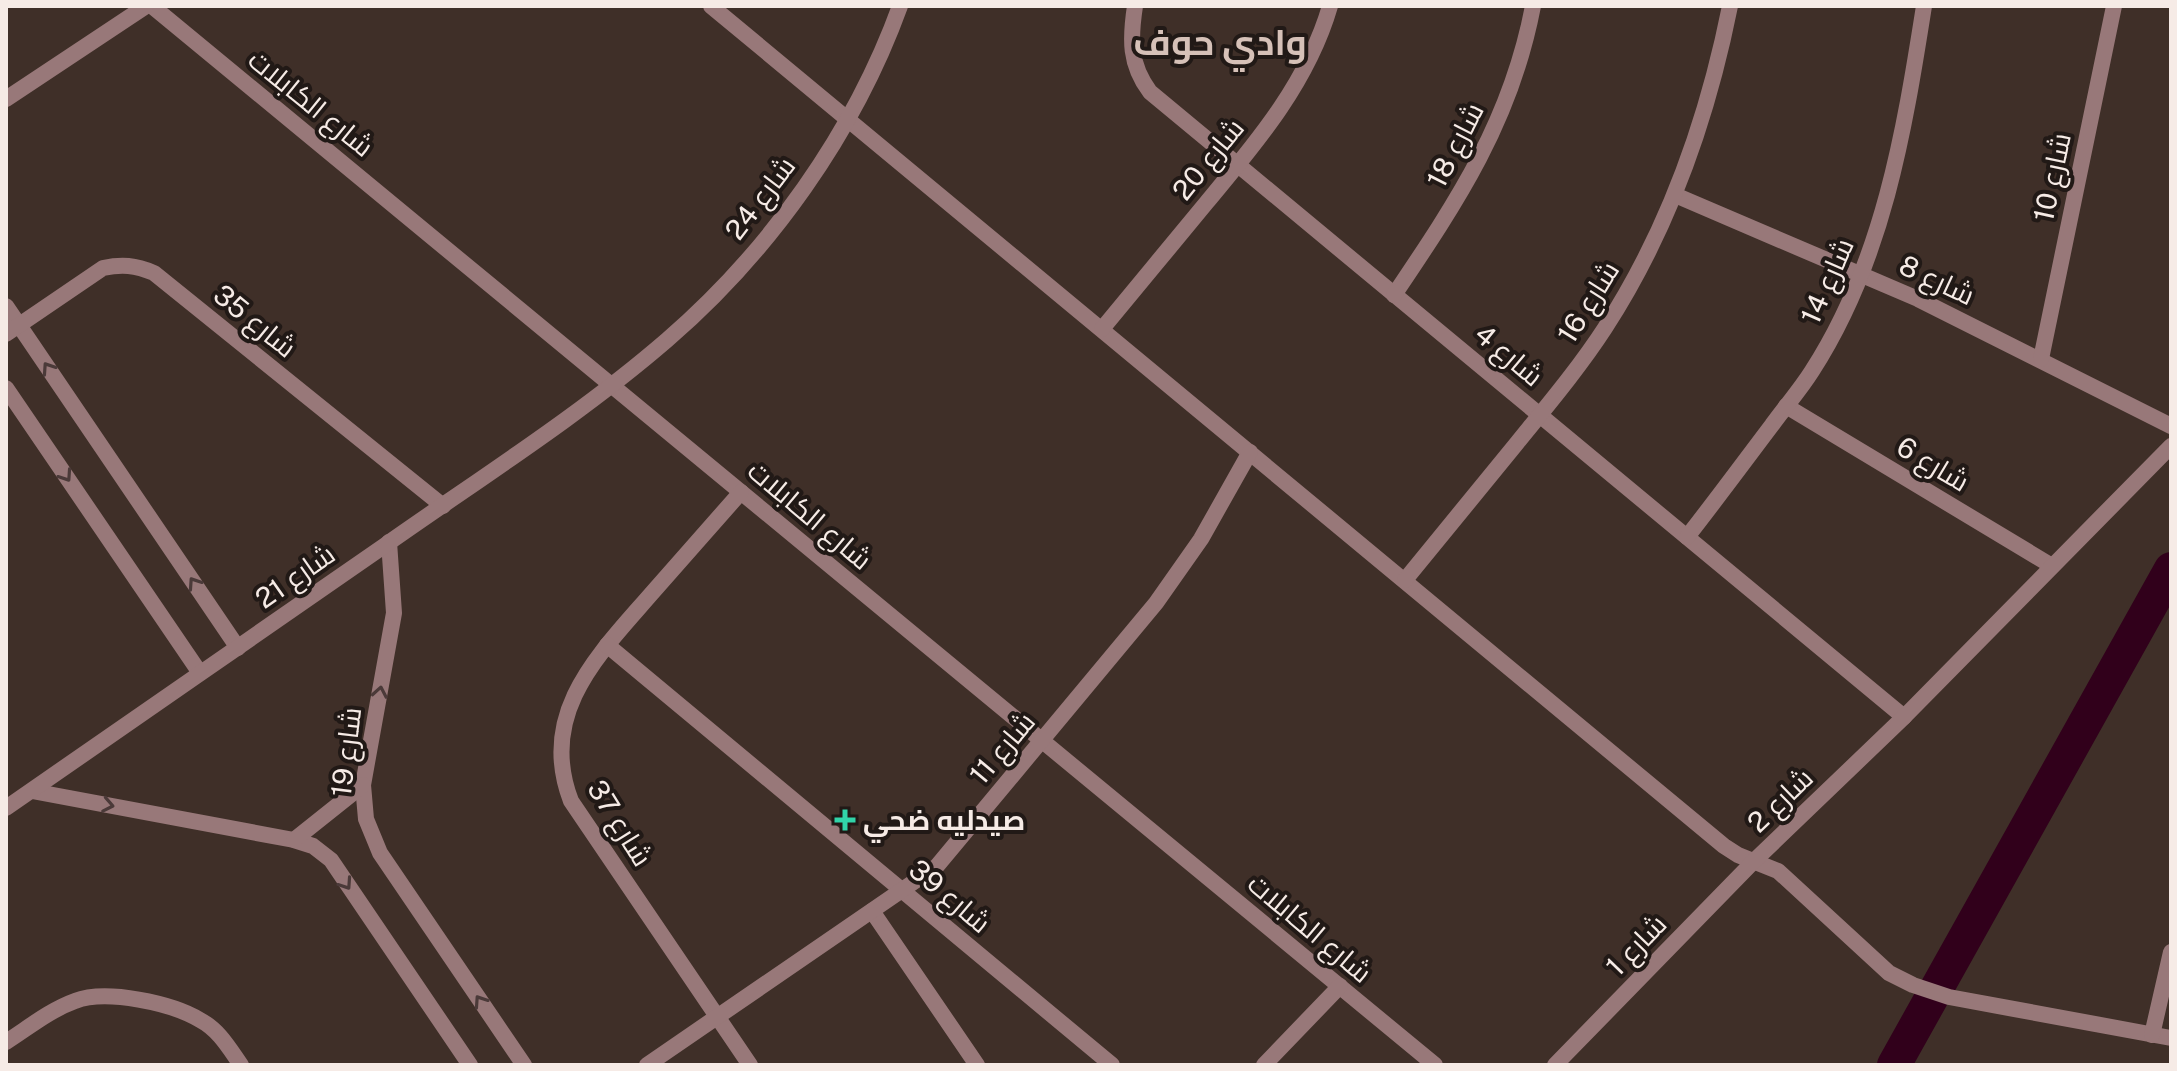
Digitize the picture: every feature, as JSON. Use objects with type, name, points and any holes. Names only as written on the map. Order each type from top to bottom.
[{"type":"street","points":[[6,99],[146,6]]},
{"type":"street","name":"شارع الكابلات","points":[[152,6],[1435,1065]]},
{"type":"street","points":[[711,6],[1724,846],[1754,861]]},
{"type":"street","name":"شارع 24","points":[[612,384],[668,339],[719,290],[767,236],[809,179],[847,118],[900,6]]},
{"type":"street","name":"شارع 4","points":[[1135,6],[1131,52],[1141,80],[1161,102],[1904,717]]},
{"type":"street","name":"شارع 20","points":[[1102,329],[1238,165],[1289,97],[1311,55],[1330,6]]},
{"type":"street","name":"شارع 18","points":[[1394,295],[1454,204],[1495,130],[1513,86],[1533,6]]},
{"type":"street","name":"شارع 16","points":[[1405,580],[1540,415],[1612,318],[1655,241],[1675,195],[1708,101],[1730,6]]},
{"type":"street","name":"شارع 14","points":[[1687,537],[1811,372],[1832,337],[1861,273],[1891,185],[1924,6]]},
{"type":"street","name":"شارع 10","points":[[2041,359],[2114,6]]},
{"type":"street","name":"شارع 8","points":[[1675,195],[1861,273],[2041,359],[2171,426]]},
{"type":"street","name":"شارع 35","points":[[12,329],[103,268],[120,264],[146,269],[443,506]]},
{"type":"street","points":[[6,306],[12,329],[238,648]]},
{"type":"street","name":"شارع 21","points":[[6,808],[443,506],[612,384]]},
{"type":"street","points":[[6,388],[200,673]]},
{"type":"street","name":"شارع 6","points":[[1786,406],[2052,566]]},
{"type":"street","name":"شارع 2","points":[[2171,446],[1904,717],[1754,861],[1788,879],[1889,973],[1913,985],[1949,997],[2171,1038]]},
{"type":"street","name":"شارع 11","points":[[647,1065],[937,866],[1156,603],[1201,539],[1250,452]]},
{"type":"street","name":"شارع 37","points":[[741,492],[607,645],[586,674],[567,713],[560,743],[563,781],[571,801],[750,1065]]},
{"type":"street","name":"شارع 19","points":[[389,542],[394,613],[363,785],[366,819],[380,853],[524,1065]]},
{"type":"street","name":"شارع 39","points":[[607,645],[1112,1065]]},
{"type":"street","points":[[294,840],[363,785]]},
{"type":"street","points":[[32,791],[313,846],[331,860],[470,1065]]},
{"type":"street","name":"شارع 1","points":[[1555,1065],[1754,861]]},
{"type":"street","points":[[872,911],[977,1065]]},
{"type":"street","points":[[2152,1035],[2171,952]]},
{"type":"street","points":[[1264,1065],[1340,986]]},
{"type":"street","points":[[6,1042],[65,1006],[101,995],[163,1006],[201,1020],[219,1033],[241,1065]]},
{"type":"waterway","points":[[1894,1065],[2171,569]]},
{"type":"place","name":"صيدليه ضحي","points":[[845,820]]},
{"type":"district","name":"وادي حوف","points":[[1220,42]]}]
